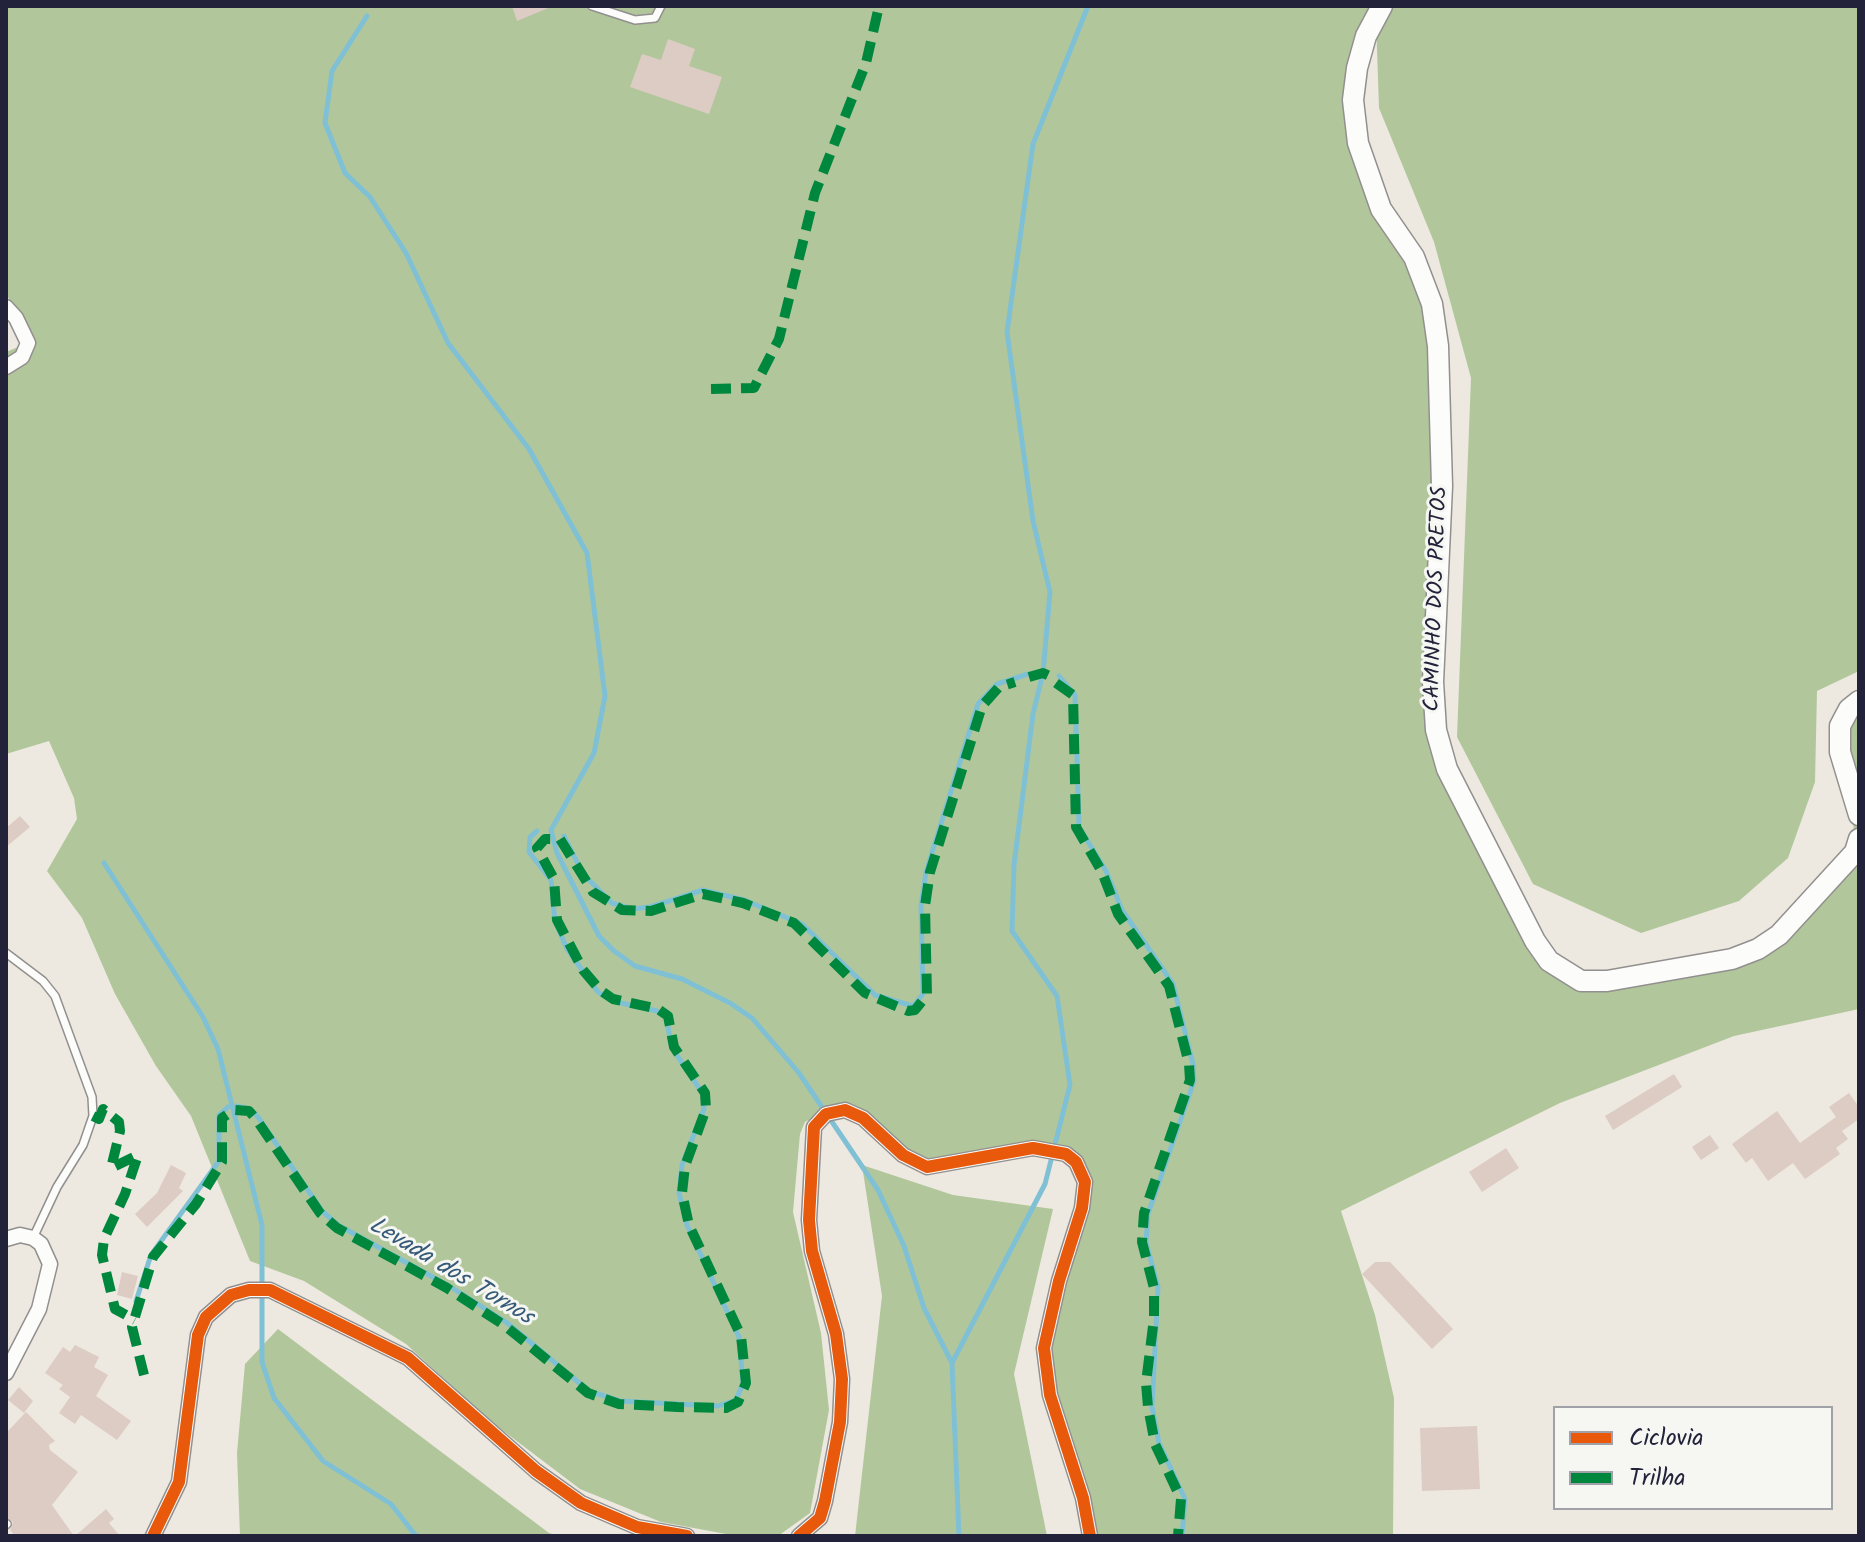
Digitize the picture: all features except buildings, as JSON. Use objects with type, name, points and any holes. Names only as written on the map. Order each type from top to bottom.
[{"type":"main road","name":"CAMINHO DOS PRETOS","points":[[1382,6],[1366,36],[1357,68],[1353,100],[1358,143],[1381,209],[1414,257],[1432,304],[1438,346],[1442,486],[1433,682],[1436,730],[1447,769],[1535,941],[1549,961],[1581,981],[1607,981],[1732,959],[1758,949],[1779,935],[1855,852],[1859,839]]},
{"type":"main road","points":[[1859,701],[1840,726],[1840,752],[1859,815]]},
{"type":"street","points":[[6,307],[24,330],[28,343],[22,357],[6,367]]},
{"type":"street","points":[[799,1536],[820,1518],[825,1501],[840,1422],[842,1379],[836,1334],[812,1251],[809,1220],[814,1127],[821,1117],[845,1110],[863,1118],[903,1155],[927,1167],[1033,1148],[1066,1154],[1076,1162],[1085,1182],[1082,1208],[1059,1281],[1044,1348],[1050,1395],[1083,1498],[1090,1536]]},
{"type":"street","points":[[6,1239],[20,1235],[33,1238],[50,1264],[39,1309],[6,1373]]},
{"type":"street","points":[[153,1536],[179,1482],[198,1335],[206,1317],[217,1305],[231,1295],[249,1290],[270,1290],[408,1358],[536,1471],[581,1503],[637,1527],[687,1536]]},
{"type":"lane","points":[[592,6],[635,20],[655,18],[661,6]]},
{"type":"lane","points":[[6,953],[43,981],[55,996],[92,1097],[93,1116],[83,1145],[57,1187],[33,1238]]},
{"type":"green space","points":[[6,6],[1859,6],[1859,671],[1817,691],[1815,782],[1788,858],[1739,901],[1641,933],[1533,884],[1457,737],[1471,378],[1434,242],[1379,108],[1376,20],[1366,36],[1359,143],[1432,304],[1433,682],[1447,769],[1549,961],[1581,981],[1732,959],[1798,915],[1855,852],[1851,782],[1840,752],[1859,701],[1859,1009],[1734,1036],[1560,1103],[1341,1211],[1375,1315],[1394,1398],[1393,1536],[1090,1536],[1044,1348],[1082,1208],[1076,1162],[1048,1150],[927,1167],[863,1118],[816,1116],[805,1122],[800,1134],[793,1212],[821,1333],[829,1410],[810,1513],[778,1536],[737,1536],[661,1522],[580,1489],[489,1420],[406,1344],[304,1281],[250,1261],[191,1116],[156,1066],[115,994],[82,918],[47,871],[77,819],[74,798],[49,741],[6,754],[6,352],[28,343],[30,332],[6,294]]},
{"type":"green space","points":[[862,1165],[953,1195],[1053,1209],[1014,1374],[1047,1536],[855,1536],[882,1296]]},
{"type":"green space","points":[[278,1329],[549,1533],[559,1536],[240,1536],[237,1453],[245,1364]]},
{"type":"waterway","points":[[959,1536],[952,1363],[1045,1184],[1070,1085],[1057,996],[1012,931],[1014,865],[1033,714],[1043,673],[1050,592],[1033,521],[1007,332],[1033,144],[1088,6]]},
{"type":"waterway","points":[[367,16],[332,71],[325,123],[345,173],[370,197],[406,253],[448,343],[529,449],[587,553],[605,696],[594,753],[551,830],[557,853],[599,936],[614,951],[635,966],[682,979],[730,1003],[752,1018],[799,1073],[878,1190],[904,1246],[924,1308],[952,1363]]},
{"type":"waterway","name":"Levada dos Tornos","points":[[564,836],[583,874],[612,903],[632,909],[650,907],[703,890],[744,900],[802,924],[875,995],[913,1006],[923,994],[921,906],[926,872],[978,704],[997,684],[1028,674]]},
{"type":"waterway","name":"Levada dos Tornos","points":[[1059,676],[1075,695],[1079,827],[1106,871],[1122,910],[1173,984],[1193,1064],[1194,1081],[1148,1214],[1146,1242],[1158,1287],[1152,1407],[1159,1443],[1185,1499],[1182,1536]]},
{"type":"waterway","name":"Levada dos Tornos","points":[[237,1106],[250,1109],[258,1117],[322,1211],[338,1225],[449,1286],[506,1322],[589,1391],[620,1401],[718,1406],[736,1400],[743,1383],[739,1337],[687,1225],[679,1193],[682,1165],[704,1109],[703,1094],[672,1048],[666,1017],[657,1011],[612,1001],[598,992],[567,949],[555,921],[551,880],[529,852],[530,837],[537,831]]},
{"type":"waterway","points":[[104,863],[203,1017],[218,1049],[262,1225],[262,1362],[274,1398],[323,1461],[391,1504],[416,1536]]},
{"type":"waterway","name":"Levada dos Tornos","points":[[136,1301],[151,1255],[219,1161],[219,1115],[228,1107]]},
{"type":"marked path","points":[[711,389],[754,388],[779,339],[815,193],[866,63],[879,6]]},
{"type":"marked path","points":[[1029,677],[1043,673],[1056,679]]},
{"type":"marked path","points":[[144,1375],[132,1327],[153,1257],[196,1204],[222,1162],[222,1118],[234,1110],[249,1111],[256,1119],[320,1213],[337,1228],[447,1288],[504,1325],[588,1393],[619,1404],[726,1408],[738,1402],[746,1383],[741,1336],[689,1225],[682,1193],[685,1166],[706,1109],[705,1093],[674,1047],[668,1016],[658,1009],[613,999],[600,990],[583,970],[557,920],[554,879],[537,848],[545,839],[560,839],[593,892],[622,910],[651,911],[703,894],[743,903],[794,923],[865,993],[908,1011],[915,1010],[927,995],[925,906],[930,872],[982,706],[999,687],[1015,682]]},
{"type":"marked path","points":[[1056,683],[1073,695],[1076,827],[1102,872],[1118,914],[1169,986],[1189,1064],[1190,1080],[1144,1213],[1142,1242],[1154,1288],[1154,1318],[1146,1383],[1148,1407],[1155,1444],[1181,1499],[1178,1536]]},
{"type":"marked path","points":[[93,1116],[99,1119],[103,1109],[119,1122],[120,1131],[111,1168],[138,1155],[125,1194],[104,1239],[102,1255],[115,1309],[135,1320]]},
{"type":"cycle path","points":[[799,1536],[820,1518],[825,1501],[840,1422],[842,1379],[836,1334],[812,1251],[809,1220],[814,1127],[826,1114],[845,1110],[863,1118],[903,1155],[927,1167],[1033,1148],[1066,1154],[1076,1162],[1085,1182],[1082,1208],[1059,1281],[1044,1348],[1050,1395],[1083,1498],[1090,1536]]},
{"type":"cycle path","points":[[153,1536],[179,1482],[198,1335],[206,1317],[231,1295],[249,1290],[270,1290],[408,1358],[536,1471],[581,1503],[637,1527],[687,1536]]}]
